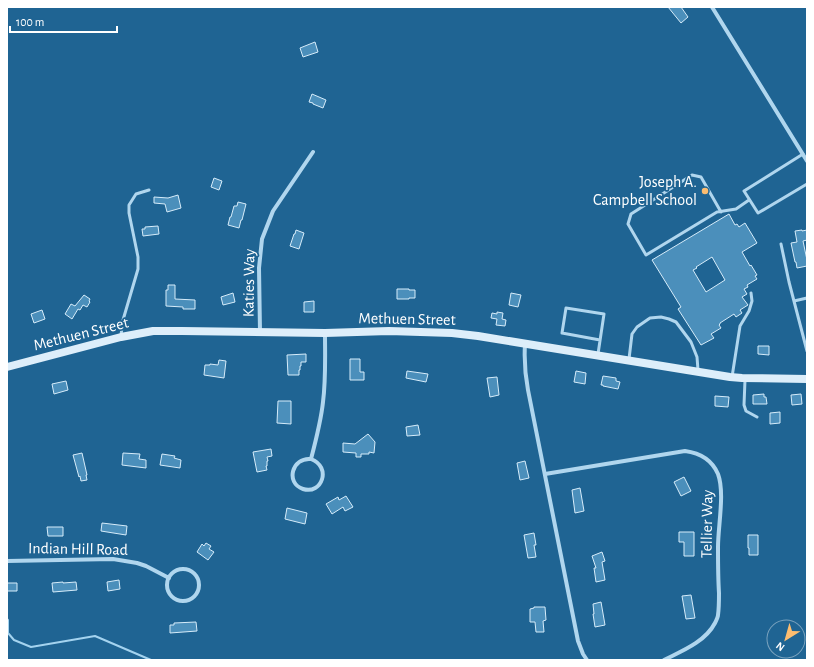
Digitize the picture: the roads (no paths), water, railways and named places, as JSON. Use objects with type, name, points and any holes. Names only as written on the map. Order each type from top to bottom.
[{"type":"street","points":[[712,7],[807,161]]},
{"type":"street","name":"Katies Way","points":[[260,332],[259,268],[262,239],[273,211],[313,152]]},
{"type":"street","name":"Methuen Street","points":[[10,367],[121,337],[153,331],[325,333],[389,331],[452,333],[478,336],[732,377],[807,379]]},
{"type":"street","points":[[311,459],[324,401],[325,333]]},
{"type":"street","points":[[525,344],[525,375],[578,641],[587,660]]},
{"type":"street","name":"Tellier Way","points":[[545,474],[685,451],[705,457],[714,467],[721,484],[718,537],[718,615],[713,627],[702,639],[664,660]]},
{"type":"street","points":[[305,459],[311,459],[317,462],[321,467],[323,473],[322,480],[316,487],[310,490],[303,489],[294,481],[293,472],[295,466],[299,462],[305,459]]},
{"type":"street","name":"Indian Hill Road","points":[[7,560],[113,559],[136,562],[169,578]]},
{"type":"street","points":[[181,569],[191,571],[198,579],[199,584],[196,594],[187,600],[177,599],[170,593],[168,588],[167,583],[169,578],[176,571],[181,569]]},
{"type":"lane","points":[[802,154],[744,191],[758,213],[807,184]]},
{"type":"lane","points":[[721,212],[701,177],[692,175],[631,214],[628,224],[646,255],[717,212],[721,212],[736,209],[749,200]]},
{"type":"lane","points":[[121,337],[122,320],[138,269],[138,257],[129,214],[129,205],[136,194],[149,190]]},
{"type":"lane","points":[[781,244],[807,351]]},
{"type":"lane","points":[[732,377],[740,326],[750,311],[752,301],[751,293]]},
{"type":"lane","points":[[794,301],[807,298]]},
{"type":"lane","points":[[598,356],[604,314],[566,308],[562,333],[600,340]]},
{"type":"lane","points":[[628,361],[632,334],[637,327],[650,318],[661,317],[676,322],[691,342],[698,357],[698,372]]},
{"type":"lane","points":[[745,378],[744,405],[746,411],[757,418]]},
{"type":"waterway","points":[[7,619],[8,633],[14,640],[31,647],[95,636],[151,660]]},
{"type":"place","name":"Joseph A. Campbell School","points":[[705,191]]}]
